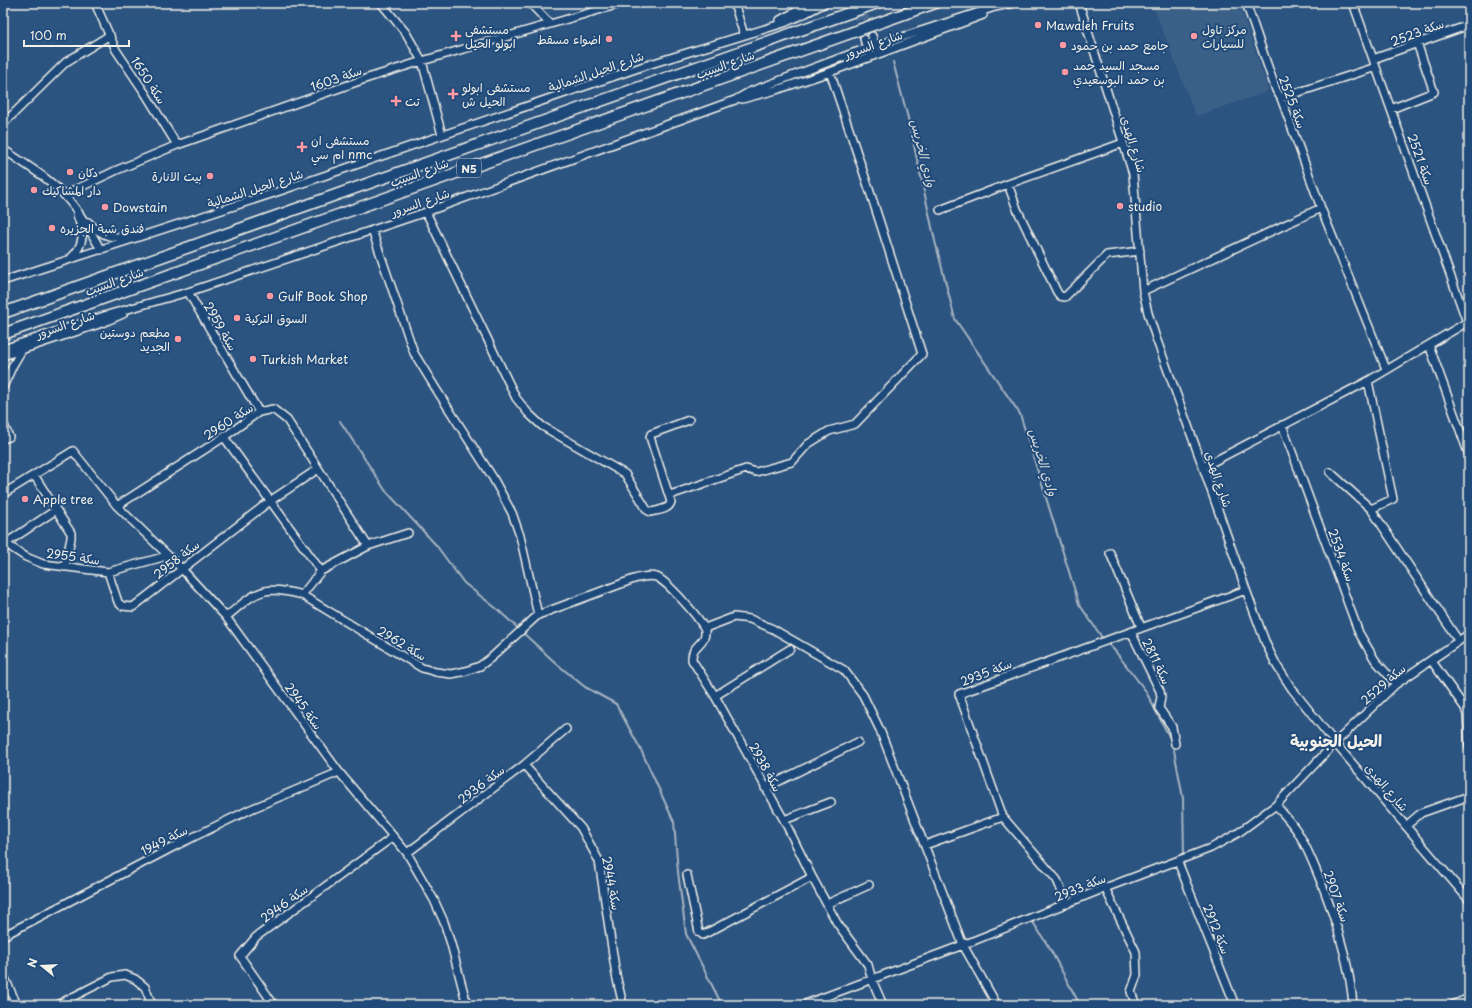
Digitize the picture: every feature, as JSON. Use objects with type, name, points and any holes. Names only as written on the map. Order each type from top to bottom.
[{"type":"highway","name":"شارع السيب","points":[[3,313],[877,3]]},
{"type":"highway","name":"شارع السيب","points":[[3,334],[935,3]]},
{"type":"street","name":"سكة 1650","points":[[95,3],[116,50],[145,93],[177,146]]},
{"type":"street","points":[[381,3],[406,33],[422,61],[442,135]]},
{"type":"street","points":[[530,3],[550,24]]},
{"type":"street","name":"سكة 1603","points":[[64,195],[118,170],[177,146],[368,78],[611,5],[623,3]]},
{"type":"street","points":[[734,3],[744,34]]},
{"type":"street","name":"شارع الحيل الشمالية","points":[[764,29],[812,3]]},
{"type":"street","name":"شارع الحيل الشمالية","points":[[3,281],[271,194],[644,66],[744,34],[784,23],[825,3]]},
{"type":"street","name":"شارع السرور","points":[[735,100],[749,92],[867,48],[995,7],[1014,3]]},
{"type":"street","name":"شارع السرور","points":[[3,349],[107,315],[188,292],[426,212],[735,100],[751,97],[830,72],[869,56],[1014,3]]},
{"type":"street","name":"شارع الهدى","points":[[1078,3],[1133,174],[1143,291],[1156,338],[1266,644],[1277,666],[1292,689],[1335,743],[1469,900]]},
{"type":"street","name":"سكة 2525","points":[[1246,3],[1276,90],[1281,98],[1320,208],[1386,369]]},
{"type":"street","name":"سكة 2521","points":[[1353,3],[1468,321]]},
{"type":"street","name":"سكة 2523","points":[[1373,59],[1469,25]]},
{"type":"street","points":[[3,124],[66,62],[110,35]]},
{"type":"street","points":[[872,36],[878,53]]},
{"type":"street","points":[[864,39],[869,56]]},
{"type":"street","points":[[1391,108],[1434,92],[1417,44]]},
{"type":"street","points":[[1281,98],[1376,67]]},
{"type":"street","points":[[670,495],[746,469],[756,472],[792,462],[808,444],[829,431],[854,424],[922,354],[830,72]]},
{"type":"street","points":[[940,210],[1123,143]]},
{"type":"street","points":[[3,150],[51,183],[98,232],[112,237],[121,237],[162,230]]},
{"type":"street","points":[[1008,184],[1021,216],[1060,296],[1065,296],[1108,255],[1140,251]]},
{"type":"street","points":[[69,260],[77,252],[81,245],[82,237],[81,226],[73,206]]},
{"type":"street","points":[[1143,291],[1320,208]]},
{"type":"street","points":[[426,212],[516,398],[528,413],[542,426],[625,474],[647,510],[651,512],[667,508],[671,502],[670,495],[650,437],[651,434],[688,420]]},
{"type":"street","points":[[82,217],[101,250]]},
{"type":"street","points":[[372,230],[414,353],[493,478],[512,513],[520,536],[538,615]]},
{"type":"street","name":"سكة 2959","points":[[188,292],[259,412]]},
{"type":"street","name":"شارع السرور","points":[[3,357],[113,319],[132,309]]},
{"type":"street","points":[[1203,467],[1368,381],[1468,321]]},
{"type":"street","points":[[1428,345],[1469,455]]},
{"type":"street","points":[[3,387],[12,365],[22,350]]},
{"type":"street","points":[[3,357],[12,365]]},
{"type":"street","points":[[1368,381],[1393,498],[1371,509]]},
{"type":"street","name":"سكة 2960","points":[[117,506],[224,437],[259,412],[273,408],[287,420],[368,546]]},
{"type":"street","points":[[3,423],[9,437],[3,439]]},
{"type":"street","name":"سكة 2534","points":[[1282,425],[1359,633],[1375,660],[1396,684]]},
{"type":"street","points":[[224,437],[321,571]]},
{"type":"street","name":"سكة 2945","points":[[34,475],[73,451],[117,506],[181,568],[226,617],[338,772],[406,853],[434,900],[444,922],[467,1005]]},
{"type":"street","name":"سكة 2958","points":[[108,572],[118,602],[122,606],[133,607],[270,500],[318,469]]},
{"type":"street","points":[[1330,472],[1371,509],[1458,640]]},
{"type":"street","points":[[3,494],[34,475],[70,533],[70,543],[65,567]]},
{"type":"street","points":[[4,542],[56,510]]},
{"type":"street","points":[[302,595],[321,571],[368,546],[408,533]]},
{"type":"street","name":"سكة 2955","points":[[4,542],[26,557],[43,564],[108,572],[167,556]]},
{"type":"street","points":[[1110,553],[1141,628]]},
{"type":"street","name":"سكة 2962","points":[[226,617],[246,601],[263,591],[285,590],[302,595],[422,668],[451,674],[480,666],[492,658],[538,615],[634,579],[656,577],[666,583],[705,628]]},
{"type":"street","name":"سكة 2935","points":[[1067,904],[1058,880],[1003,818],[959,694],[1246,590]]},
{"type":"street","points":[[705,628],[734,617],[750,619],[773,629],[844,670],[863,695],[880,730],[963,945],[997,1005]]},
{"type":"street","name":"سكة 2938","points":[[705,628],[704,638],[693,649],[691,654],[692,660],[715,696],[784,820],[812,877],[840,928],[868,965],[872,980],[884,1005]]},
{"type":"street","name":"سكة 2811","points":[[1130,632],[1160,691],[1161,697],[1159,708],[1172,728],[1175,744]]},
{"type":"street","name":"سكة 2529","points":[[1335,743],[1396,684],[1458,640],[1469,634]]},
{"type":"street","points":[[715,696],[790,649]]},
{"type":"street","points":[[1431,660],[1465,708],[1468,716],[1469,746]]},
{"type":"street","name":"سكة 2936","points":[[406,853],[524,765],[566,729]]},
{"type":"street","points":[[765,788],[858,742]]},
{"type":"street","name":"سكة 2933","points":[[804,1005],[1212,848],[1238,833],[1276,805],[1335,743]]},
{"type":"street","name":"سكة 2944","points":[[524,765],[581,828],[599,861],[616,975],[623,1005]]},
{"type":"street","name":"سكة 1949","points":[[3,936],[179,844],[251,809],[338,772]]},
{"type":"street","points":[[1406,826],[1421,813],[1469,796]]},
{"type":"street","points":[[784,820],[831,802]]},
{"type":"street","name":"سكة 2907","points":[[1276,805],[1304,844],[1320,880],[1331,909],[1340,940],[1353,1005]]},
{"type":"street","points":[[924,845],[1003,818]]},
{"type":"street","name":"سكة 2946","points":[[274,1005],[240,956],[256,937],[393,837]]},
{"type":"street","name":"سكة 2912","points":[[1178,862],[1235,1005]]},
{"type":"street","points":[[687,875],[699,932],[703,935],[812,877]]},
{"type":"street","points":[[827,904],[869,885]]},
{"type":"street","points":[[1106,888],[1136,952],[1137,975],[1131,992],[1136,1005]]},
{"type":"street","points":[[3,974],[17,1005]]},
{"type":"street","points":[[57,1005],[112,977],[125,975],[135,979],[144,987],[152,1005]]},
{"type":"street","points":[[1452,1005],[1469,998]]},
{"type":"shaded area","name":"مركز تاول للسيارات","points":[[1163,3],[1239,3],[1268,90],[1264,93],[1196,116],[1154,8]]},
{"type":"waterway","name":"وادي الخريس","points":[[893,62],[908,118],[935,241],[955,319],[1020,414],[1079,604],[1103,639]]},
{"type":"waterway","points":[[340,421],[385,490],[436,545],[464,583],[497,609],[558,665],[585,687],[616,704],[641,750],[674,822],[678,872],[686,934],[722,1005]]},
{"type":"waterway","name":"وادي الخريس","points":[[1106,642],[1115,651],[1145,690],[1171,740]]},
{"type":"waterway","name":"وادي الخريس","points":[[1173,745],[1183,798],[1184,856]]},
{"type":"waterway","points":[[1031,919],[1050,949],[1080,1005]]},
{"type":"tunnel","points":[[853,3],[864,39]]},
{"type":"tunnel","points":[[860,3],[872,36]]},
{"type":"place","name":"Mawaleh Fruits","points":[[1038,25]]},
{"type":"place","name":"مستشفى ابولو الحيل","points":[[456,36]]},
{"type":"place","name":"مركز تاول للسيارات","points":[[1194,36]]},
{"type":"place","name":"اضواء مسقط","points":[[609,39]]},
{"type":"place","name":"جامع حمد بن حمود","points":[[1063,45]]},
{"type":"place","name":"مسجد السيد حمد بن حمد البوسعيدي","points":[[1065,72]]},
{"type":"place","name":"مستشفى ابولو الحيل ش","points":[[453,94]]},
{"type":"place","name":"تت","points":[[396,101]]},
{"type":"place","name":"مستشفى ان ام سي nmc","points":[[302,147]]},
{"type":"place","name":"دكان","points":[[70,172]]},
{"type":"place","name":"بيت الانارة","points":[[210,176]]},
{"type":"place","name":"دار المشاكيك","points":[[34,190]]},
{"type":"place","name":"studio","points":[[1120,206]]},
{"type":"place","name":"Dowstain","points":[[105,207]]},
{"type":"place","name":"فندق شبة الجزيره","points":[[52,228]]},
{"type":"place","name":"Gulf Book Shop","points":[[270,296]]},
{"type":"place","name":"السوق التركية","points":[[237,318]]},
{"type":"place","name":"مطعم دوستين الجديد","points":[[178,339]]},
{"type":"place","name":"Turkish Market","points":[[253,359]]},
{"type":"place","name":"Apple tree","points":[[25,499]]},
{"type":"district","name":"الحيل الجنوبية","points":[[1336,740]]}]
